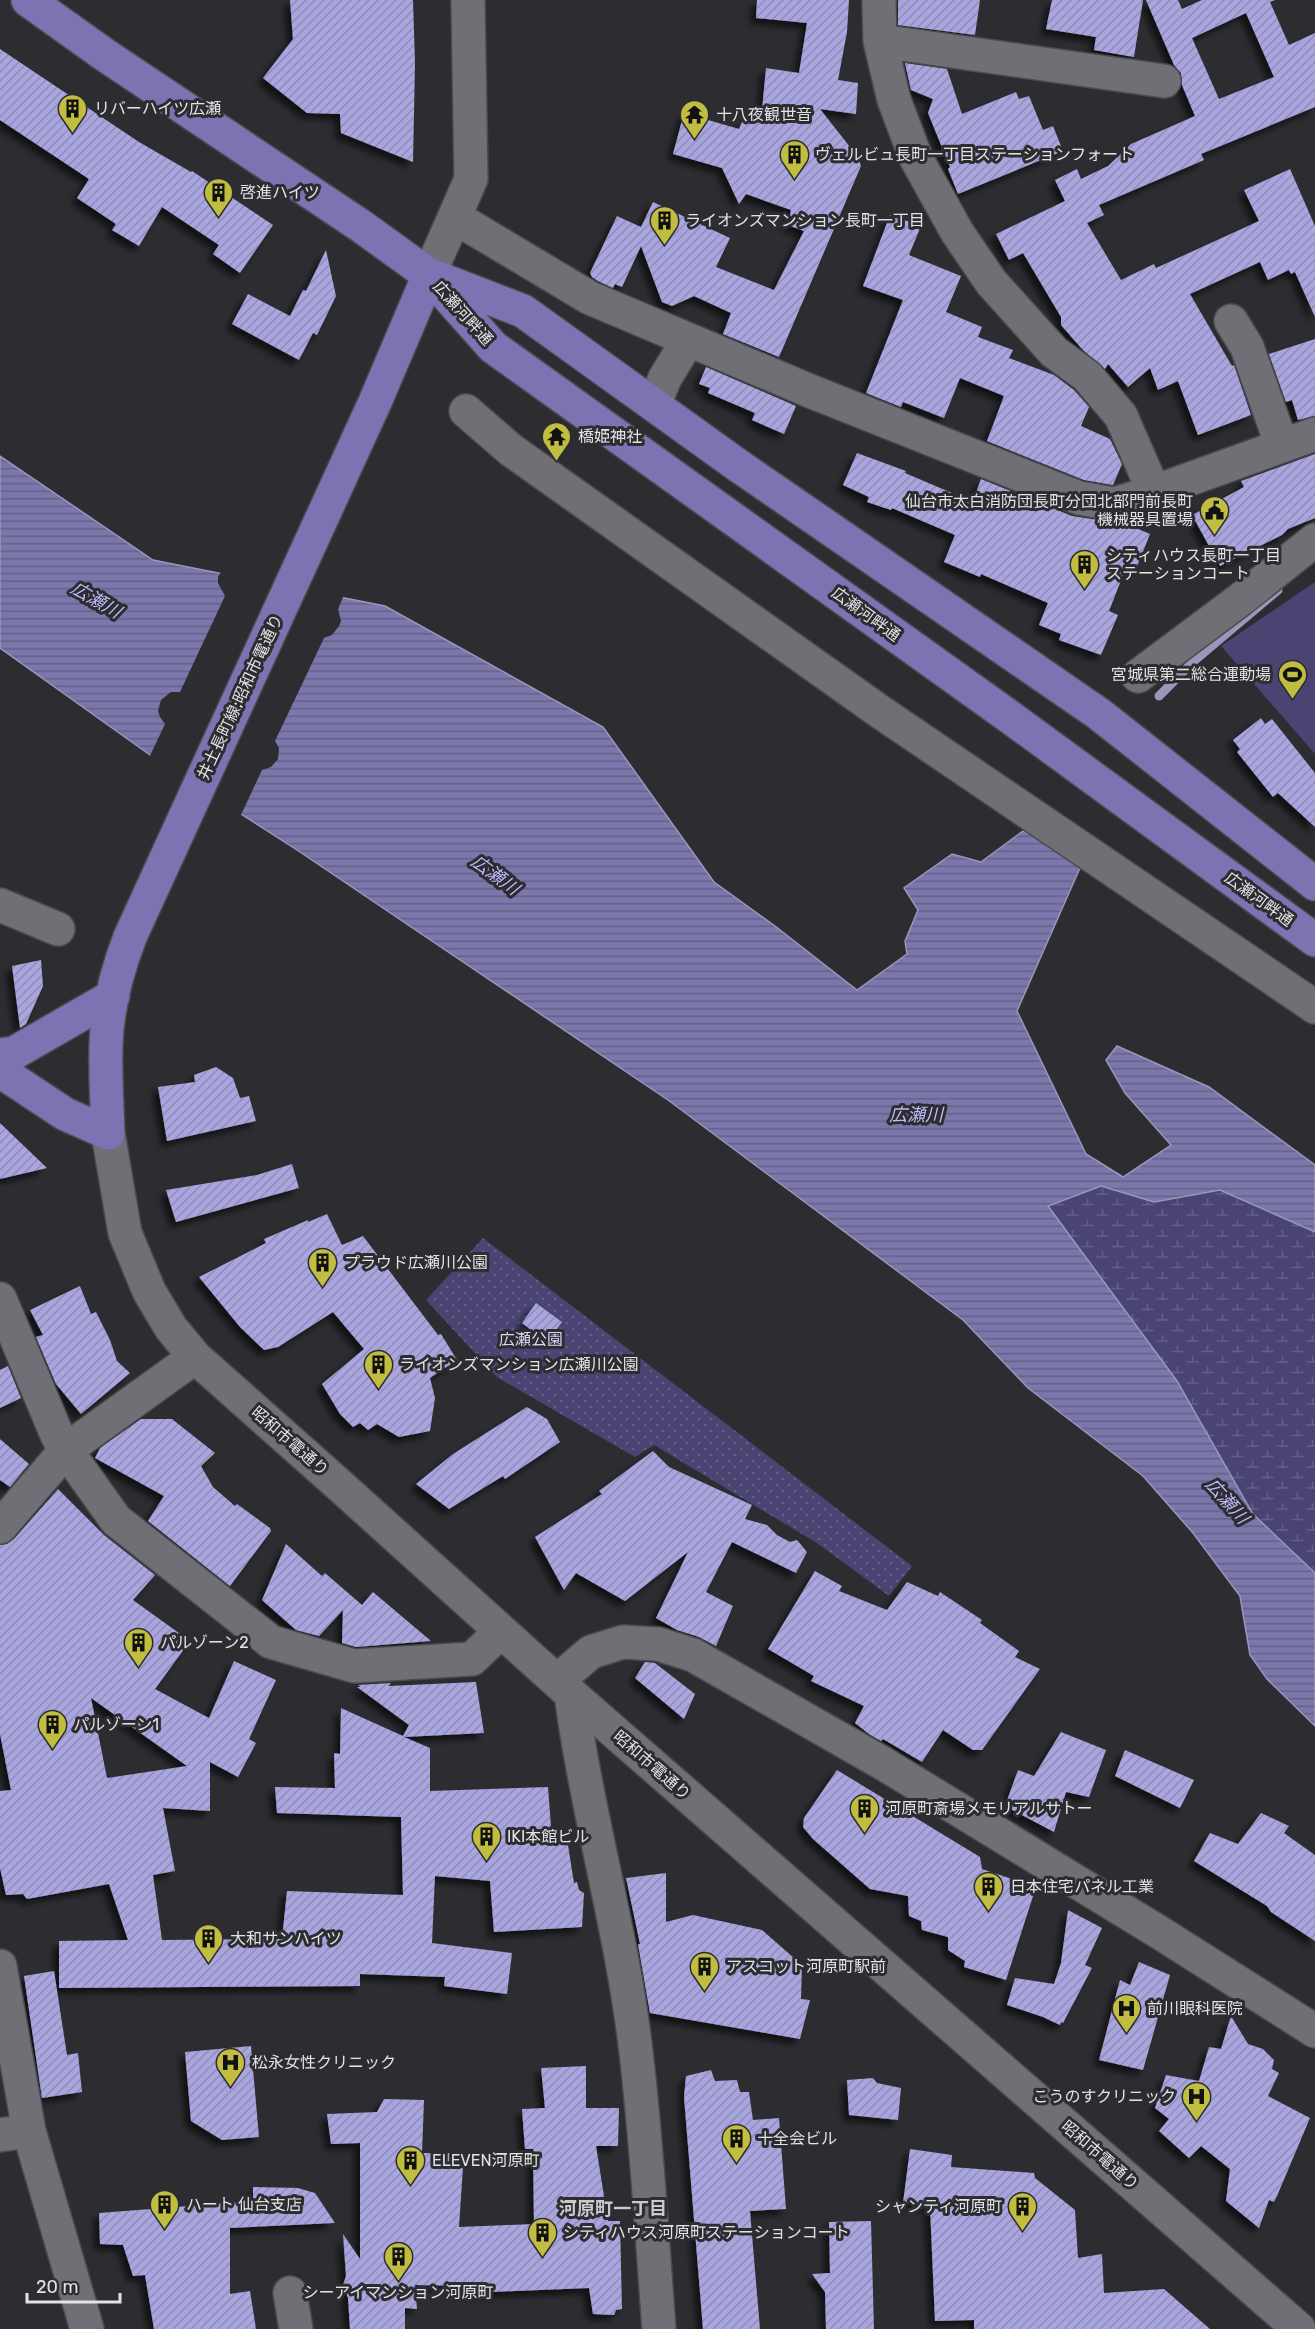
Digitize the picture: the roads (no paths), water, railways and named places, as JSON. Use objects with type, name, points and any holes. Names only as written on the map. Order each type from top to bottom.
[{"type":"main road","name":"広瀬河畔通","points":[[28,0],[144,82],[361,226],[429,275],[493,347],[1315,939]]},
{"type":"main road","name":"広瀬河畔通","points":[[429,275],[524,311],[849,543],[1099,714],[1315,884]]},
{"type":"main road","name":"井土長町線;昭和市電通り","points":[[108,1132],[106,1043],[120,963],[375,402],[429,275]]},
{"type":"main road","points":[[0,1055],[14,1053],[113,996]]},
{"type":"main road","points":[[0,1071],[65,1114],[108,1132]]},
{"type":"street","points":[[429,275],[456,218],[471,179],[468,0]]},
{"type":"street","points":[[879,0],[880,41],[894,100],[916,158],[957,232],[991,282],[1054,352],[1088,376],[1121,416],[1154,492]]},
{"type":"street","points":[[880,41],[1164,81]]},
{"type":"street","points":[[456,218],[590,298],[810,391],[1079,498],[1114,504],[1154,492],[1315,434]]},
{"type":"street","points":[[1231,321],[1247,347],[1282,446]]},
{"type":"street","points":[[654,404],[665,378],[688,339]]},
{"type":"street","points":[[466,411],[511,450],[879,711],[1315,1007]]},
{"type":"street","points":[[1138,676],[1315,540]]},
{"type":"street","points":[[0,905],[58,929]]},
{"type":"street","name":"昭和市電通り","points":[[108,1132],[125,1233],[149,1292],[171,1328],[195,1357],[564,1688],[1299,2329]]},
{"type":"street","points":[[0,1299],[57,1435],[116,1520],[271,1642],[354,1666],[472,1659],[501,1631]]},
{"type":"street","points":[[0,1527],[66,1450],[195,1357]]},
{"type":"street","points":[[659,2329],[636,2052],[615,1917],[564,1688],[591,1652],[623,1642],[658,1644],[693,1655],[884,1764],[1162,1934],[1315,2031]]},
{"type":"street","points":[[0,1966],[15,2133],[87,2329]]},
{"type":"street","points":[[290,2294],[296,2329]]},
{"type":"water","name":"広瀬川","points":[[0,456],[153,560],[385,606],[603,727],[714,882],[857,990],[907,954],[905,941],[918,910],[904,888],[952,854],[981,862],[1023,831],[1087,852],[1017,1011],[1086,1154],[1123,1177],[1171,1145],[1125,1093],[1106,1060],[1117,1046],[1209,1087],[1315,1165],[1315,1232],[1220,1190],[1154,1202],[1101,1186],[1048,1206],[1177,1381],[1253,1514],[1315,1573],[1315,1726],[1267,1679],[1250,1655],[1240,1596],[1193,1533],[1143,1476],[1028,1388],[963,1320],[668,1100],[297,850],[157,760],[0,648]]},
{"type":"waterway","points":[[1159,696],[1195,660],[1278,590]]},
{"type":"place","name":"リバーハイツ広瀬","points":[[73,134]]},
{"type":"place","name":"十八夜観世音","points":[[695,140]]},
{"type":"place","name":"ヴェルビュ長町一丁目ステーションフォート","points":[[794,180]]},
{"type":"place","name":"啓進ハイツ","points":[[219,218]]},
{"type":"place","name":"ライオンズマンション長町一丁目","points":[[664,246]]},
{"type":"place","name":"橋姫神社","points":[[557,462]]},
{"type":"place","name":"仙台市太白消防団長町分団北部門前長町 機械器具置場","points":[[1214,536]]},
{"type":"place","name":"シティハウス長町一丁目 ステーションコート","points":[[1085,590]]},
{"type":"place","name":"宮城県第二総合運動場","points":[[1292,700]]},
{"type":"place","name":"プラウド広瀬川公園","points":[[323,1288]]},
{"type":"place","name":"ライオンズマンション広瀬川公園","points":[[378,1390]]},
{"type":"place","name":"パルゾーン2","points":[[139,1668]]},
{"type":"place","name":"パルゾーン1","points":[[52,1750]]},
{"type":"place","name":"河原町斎場メモリアルサトー","points":[[864,1834]]},
{"type":"place","name":"IKI本館ビル","points":[[486,1862]]},
{"type":"place","name":"日本住宅パネル工業","points":[[989,1912]]},
{"type":"place","name":"大和サンハイツ","points":[[209,1964]]},
{"type":"place","name":"アスコット河原町駅前","points":[[705,1992]]},
{"type":"place","name":"前川眼科医院","points":[[1126,2034]]},
{"type":"place","name":"松永女性クリニック","points":[[231,2088]]},
{"type":"place","name":"こうのすクリニック","points":[[1197,2122]]},
{"type":"place","name":"十全会ビル","points":[[736,2164]]},
{"type":"place","name":"ELEVEN河原町","points":[[411,2186]]},
{"type":"place","name":"ハート 仙台支店","points":[[165,2230]]},
{"type":"place","name":"シャンティ河原町","points":[[1023,2232]]},
{"type":"place","name":"シティハウス河原町ステーションコート","points":[[542,2258]]},
{"type":"place","name":"シーアイマンション河原町","points":[[398,2282]]},
{"type":"district","name":"河原町一丁目","points":[[613,2209]]},
{"type":"park label","name":"広瀬公園","points":[[531,1339]]}]
